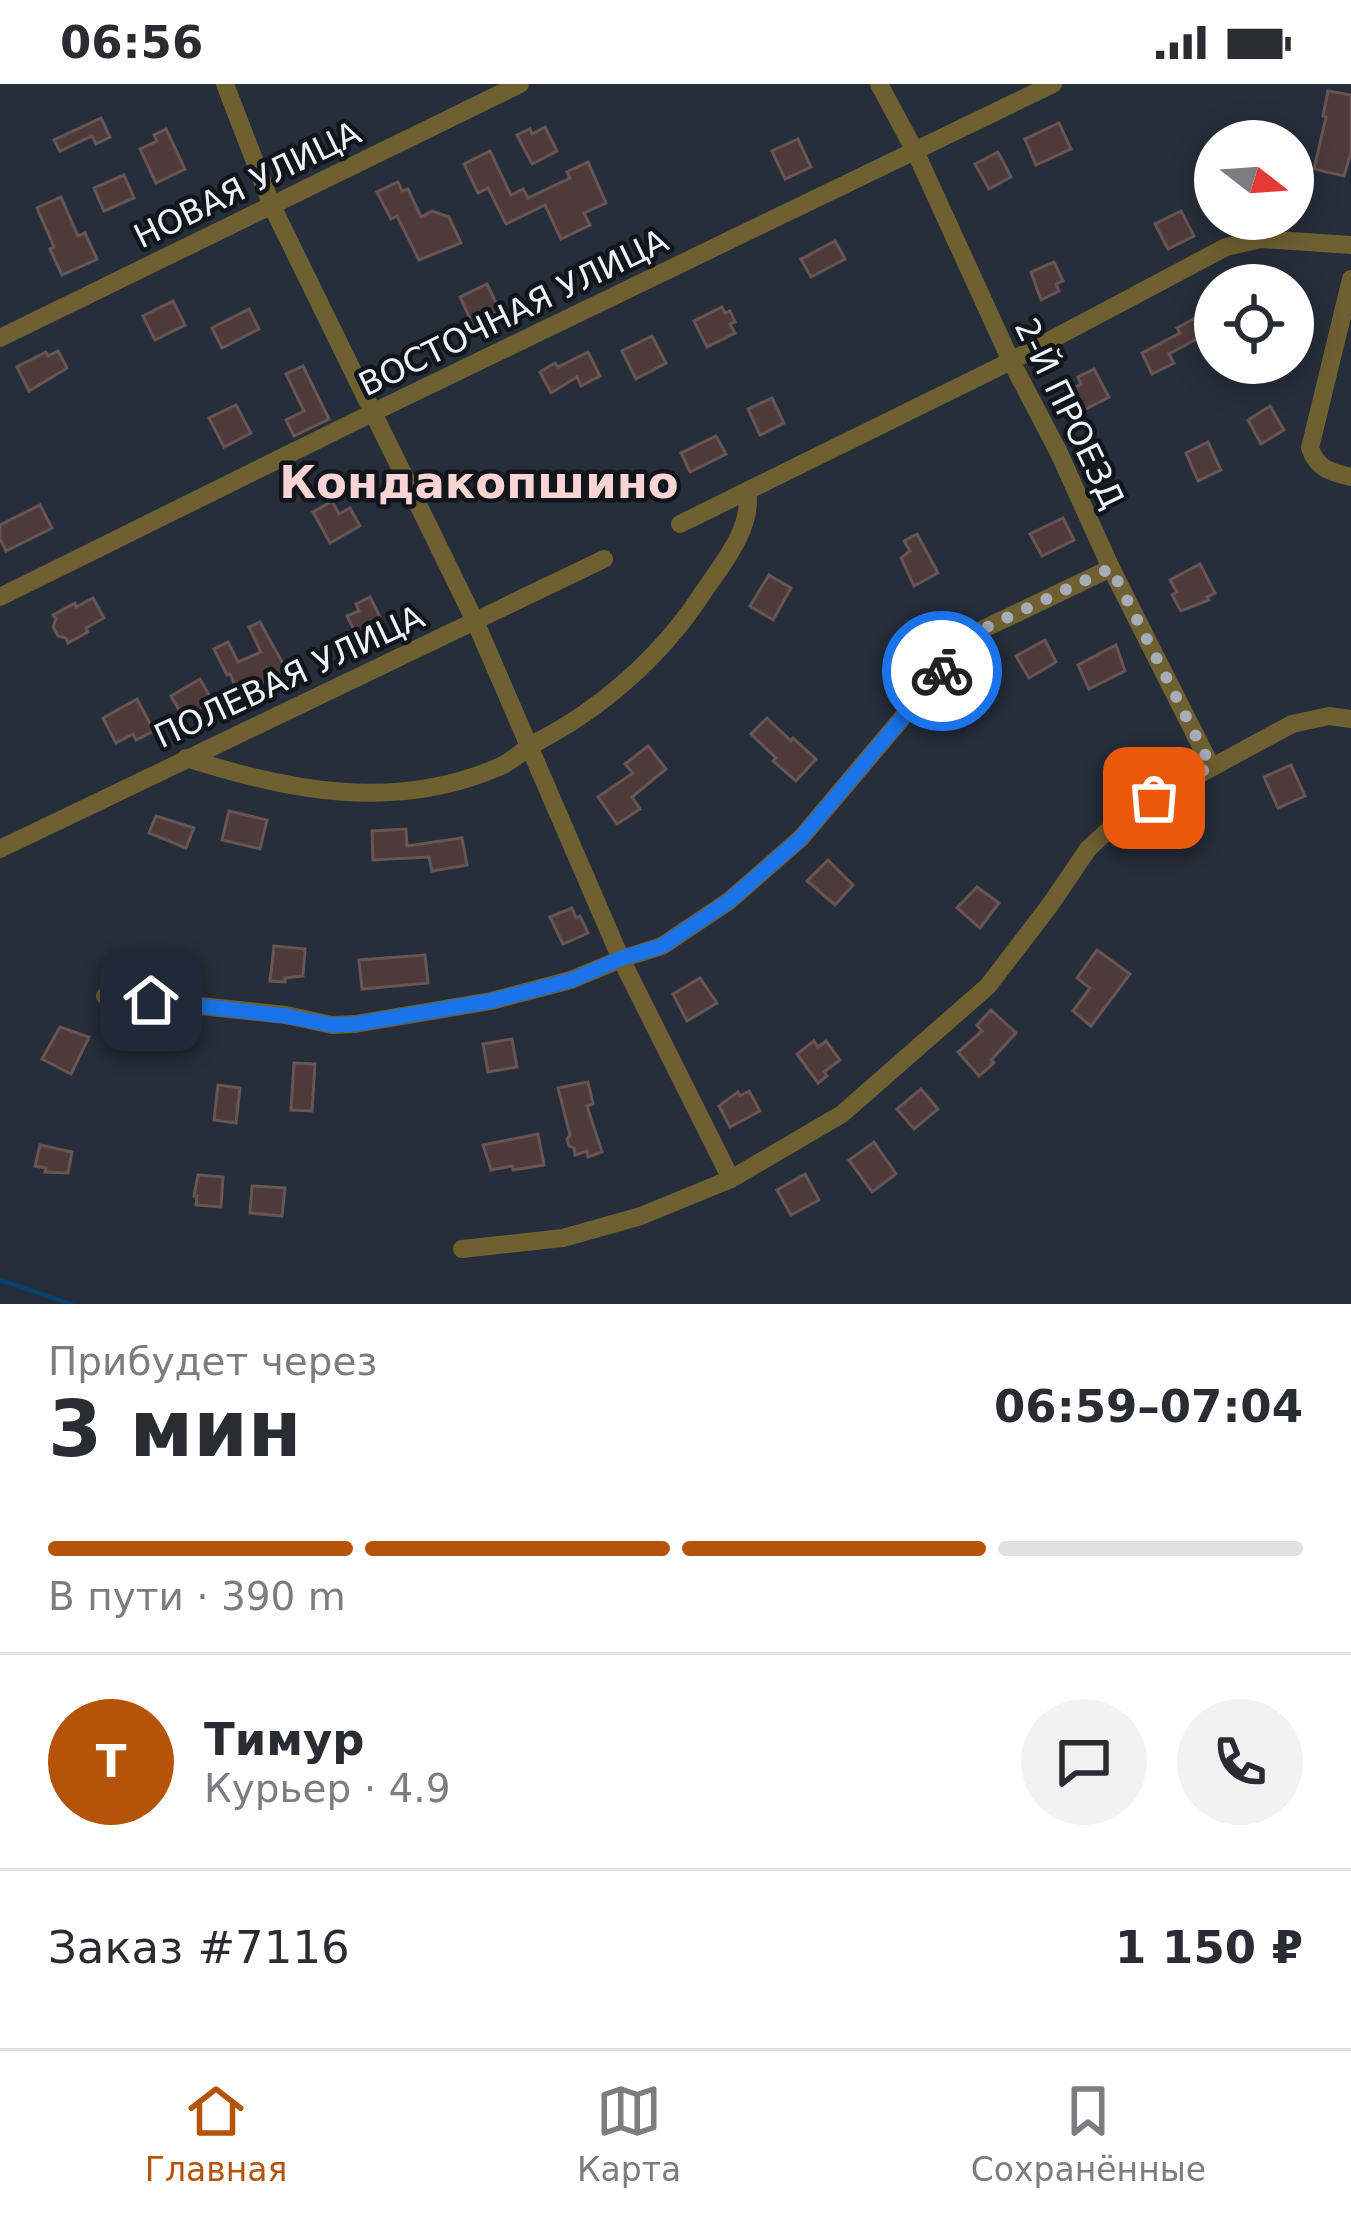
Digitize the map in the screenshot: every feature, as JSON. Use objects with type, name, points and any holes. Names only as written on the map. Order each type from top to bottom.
[{"type":"street","points":[[225,84],[272,206],[476,621],[622,958],[731,1179]]},
{"type":"street","name":"НОВАЯ УЛИЦА","points":[[0,338],[520,84]]},
{"type":"street","name":"2-Й ПРОЕЗД","points":[[879,84],[1211,766]]},
{"type":"street","name":"ВОСТОЧНАЯ УЛИЦА","points":[[0,597],[1053,84]]},
{"type":"street","points":[[680,524],[1011,361],[1226,247],[1261,238],[1351,245]]},
{"type":"street","points":[[1351,279],[1310,448],[1315,461],[1326,470],[1351,477]]},
{"type":"street","points":[[186,758],[293,788],[379,795],[461,782],[505,765],[589,711],[687,617],[742,528],[750,507],[747,491]]},
{"type":"street","name":"ПОЛЕВАЯ УЛИЦА","points":[[0,849],[604,559]]},
{"type":"street","points":[[105,996],[355,1024],[491,1001],[572,980],[662,946],[729,901],[801,838],[973,634],[1111,568]]},
{"type":"street","points":[[461,1249],[563,1238],[641,1216],[731,1179],[842,1114],[988,986],[1088,849],[1126,814],[1292,724],[1329,716],[1351,719]]},
{"type":"building","points":[[1328,91],[1351,95],[1351,152],[1344,176],[1314,169]]},
{"type":"building","points":[[101,118],[110,137],[96,144],[92,136],[60,151],[54,140]]},
{"type":"building","points":[[1059,123],[1071,149],[1036,165],[1025,139]]},
{"type":"building","points":[[545,127],[557,151],[532,164],[517,135]]},
{"type":"building","points":[[166,129],[185,169],[156,183],[140,149],[157,141],[154,135]]},
{"type":"building","points":[[798,139],[811,167],[785,179],[772,151]]},
{"type":"building","points":[[490,151],[511,195],[523,189],[528,198],[570,178],[567,172],[588,162],[606,203],[584,213],[590,225],[561,239],[545,205],[506,224],[488,188],[478,193],[464,164]]},
{"type":"building","points":[[998,152],[1011,177],[989,189],[975,164]]},
{"type":"building","points":[[124,175],[134,198],[104,211],[94,188]]},
{"type":"building","points":[[398,182],[402,191],[408,189],[421,217],[432,211],[449,217],[461,243],[419,260],[397,216],[391,219],[377,192]]},
{"type":"building","points":[[61,197],[78,236],[85,233],[97,259],[62,275],[37,208]]},
{"type":"building","points":[[1181,211],[1194,236],[1168,249],[1155,224]]},
{"type":"building","points":[[835,241],[845,259],[811,277],[801,259]]},
{"type":"building","points":[[1054,262],[1063,281],[1056,284],[1059,291],[1041,300],[1031,272]]},
{"type":"building","points":[[487,284],[500,311],[473,325],[460,297]]},
{"type":"building","points":[[173,301],[185,325],[155,340],[143,316]]},
{"type":"building","points":[[722,307],[725,313],[730,311],[735,333],[707,347],[694,321]]},
{"type":"building","points":[[249,309],[259,329],[222,348],[212,328]]},
{"type":"building","points":[[1194,319],[1194,340],[1169,354],[1174,363],[1152,374],[1142,353],[1180,333],[1177,328]]},
{"type":"building","points":[[652,336],[666,363],[636,379],[622,351]]},
{"type":"building","points":[[58,351],[67,368],[29,391],[17,367]]},
{"type":"building","points":[[588,352],[600,376],[581,386],[577,377],[551,393],[540,372]]},
{"type":"building","points":[[303,366],[329,419],[294,436],[286,420],[304,411],[286,374]]},
{"type":"building","points":[[1094,369],[1109,397],[1084,410],[1072,389],[1081,384],[1078,377]]},
{"type":"building","points":[[772,398],[784,423],[760,435],[748,409]]},
{"type":"building","points":[[236,405],[251,433],[224,447],[209,418]]},
{"type":"building","points":[[1270,406],[1284,430],[1261,444],[1248,420]]},
{"type":"building","points":[[716,436],[726,454],[690,472],[681,453]]},
{"type":"building","points":[[1208,442],[1221,470],[1198,481],[1186,453]]},
{"type":"building","points":[[332,501],[339,514],[350,508],[360,526],[330,543],[313,512]]},
{"type":"building","points":[[40,505],[52,528],[6,551],[0,525]]},
{"type":"building","points":[[1063,518],[1074,540],[1042,556],[1030,534]]},
{"type":"building","points":[[917,534],[938,573],[914,586],[901,558],[910,551],[904,541]]},
{"type":"building","points":[[1200,564],[1215,593],[1181,611],[1170,580]]},
{"type":"building","points":[[769,575],[791,588],[773,620],[750,606]]},
{"type":"building","points":[[370,597],[385,627],[359,640],[347,616],[359,611],[356,604]]},
{"type":"building","points":[[93,598],[104,618],[68,643],[58,636],[53,615]]},
{"type":"building","points":[[260,622],[287,671],[283,673],[287,681],[270,689],[266,681],[239,694],[214,649],[228,642],[238,662],[261,652],[249,627]]},
{"type":"building","points":[[1045,640],[1056,662],[1029,678],[1016,656]]},
{"type":"building","points":[[1116,645],[1125,671],[1089,689],[1078,665]]},
{"type":"building","points":[[200,679],[213,702],[189,715],[184,707],[179,710],[171,696]]},
{"type":"building","points":[[137,699],[154,731],[116,743],[103,718]]},
{"type":"building","points":[[767,718],[816,759],[796,781],[751,734]]},
{"type":"building","points":[[648,746],[666,769],[632,797],[640,809],[617,824],[598,797],[633,773],[625,764]]},
{"type":"building","points":[[1291,765],[1305,796],[1278,808],[1264,777]]},
{"type":"building","points":[[229,811],[267,820],[260,849],[222,840]]},
{"type":"building","points":[[156,816],[194,828],[186,848],[149,833]]},
{"type":"building","points":[[406,829],[407,846],[462,838],[467,865],[432,871],[429,857],[373,860],[372,831]]},
{"type":"building","points":[[828,860],[853,885],[835,905],[807,881]]},
{"type":"building","points":[[977,887],[999,903],[980,928],[957,908]]},
{"type":"building","points":[[572,908],[588,933],[563,944],[550,917]]},
{"type":"building","points":[[274,946],[305,949],[303,976],[270,981]]},
{"type":"building","points":[[1097,950],[1130,974],[1091,1026],[1073,1011],[1090,988],[1077,978]]},
{"type":"building","points":[[425,955],[428,983],[362,989],[359,960]]},
{"type":"building","points":[[700,978],[717,1003],[687,1021],[673,994]]},
{"type":"building","points":[[991,1010],[1016,1033],[979,1076],[958,1052],[982,1031],[977,1025]]},
{"type":"building","points":[[60,1027],[89,1037],[71,1074],[42,1059]]},
{"type":"building","points":[[512,1039],[517,1067],[488,1072],[483,1044]]},
{"type":"building","points":[[814,1041],[818,1047],[826,1041],[840,1060],[818,1083],[797,1054]]},
{"type":"building","points":[[294,1063],[315,1064],[312,1111],[291,1110]]},
{"type":"building","points":[[588,1082],[593,1104],[587,1106],[602,1152],[588,1157],[587,1151],[575,1155],[569,1146],[558,1088]]},
{"type":"building","points":[[218,1085],[240,1088],[236,1123],[214,1120]]},
{"type":"building","points":[[921,1089],[938,1109],[914,1129],[897,1109]]},
{"type":"building","points":[[749,1091],[760,1111],[730,1127],[719,1106],[738,1092],[740,1096]]},
{"type":"building","points":[[538,1134],[544,1165],[491,1170],[483,1145]]},
{"type":"building","points":[[874,1142],[896,1174],[872,1192],[849,1160]]},
{"type":"building","points":[[40,1145],[72,1152],[68,1173],[45,1172],[46,1168],[35,1166]]},
{"type":"building","points":[[805,1174],[819,1200],[791,1215],[777,1190]]},
{"type":"building","points":[[198,1175],[223,1177],[221,1207],[196,1205]]},
{"type":"building","points":[[252,1186],[285,1188],[282,1216],[250,1213]]},
{"type":"waterway","points":[[0,1280],[71,1304]]},
{"type":"way so far","points":[[942,671],[973,634],[1111,568],[1211,766],[1154,798]]},
{"type":"district","name":"Кондакопшино","points":[[479,482]]},
{"type":"route","points":[[151,1000],[332,1025],[355,1024],[491,1001],[572,980],[662,946],[729,901],[801,838],[942,671]]}]
